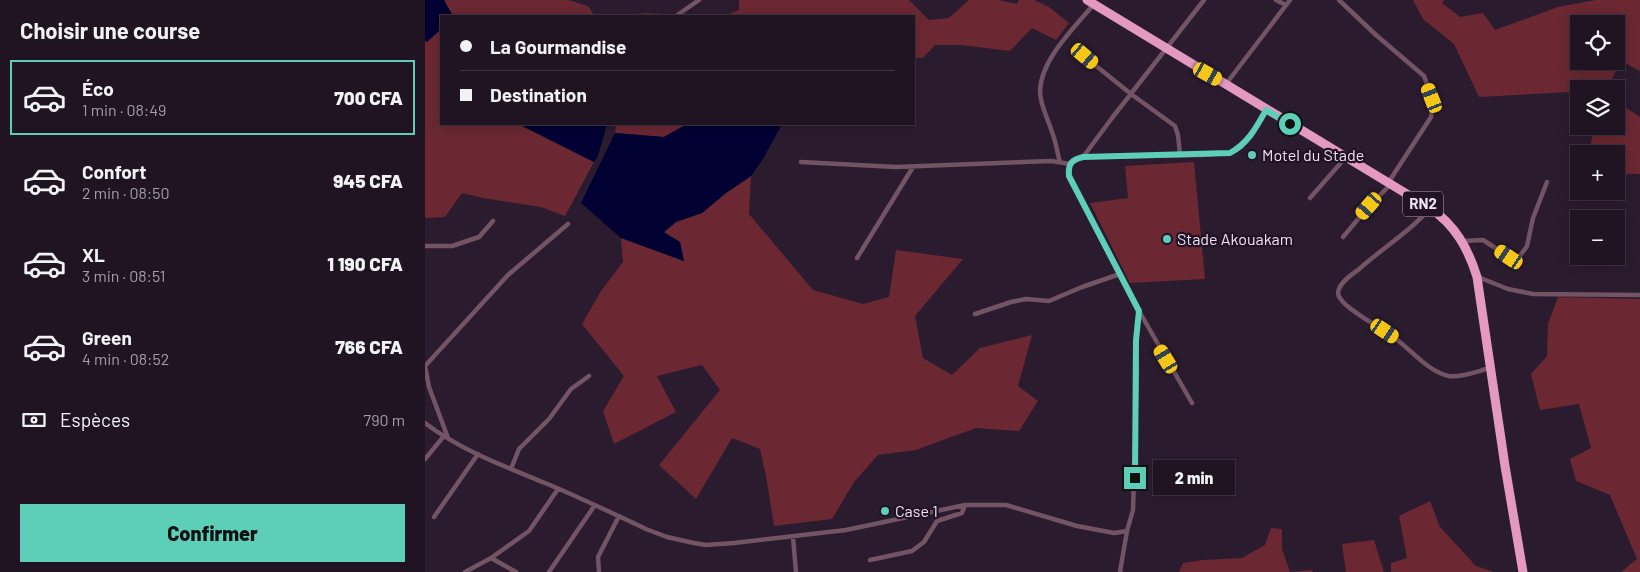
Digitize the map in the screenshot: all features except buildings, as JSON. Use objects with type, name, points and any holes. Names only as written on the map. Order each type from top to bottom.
[{"type":"highway","name":"RN2","points":[[1091,2],[1430,208],[1442,216],[1463,241],[1471,257],[1477,277],[1523,572]]},
{"type":"street","points":[[677,15],[699,0]]},
{"type":"street","points":[[1083,157],[1204,0]]},
{"type":"street","points":[[1276,0],[1286,5]]},
{"type":"street","points":[[1226,84],[1291,0]]},
{"type":"street","points":[[1339,0],[1376,36],[1424,76],[1432,98],[1431,117],[1389,184],[1343,237]]},
{"type":"street","points":[[1060,162],[1042,102],[1040,92],[1042,81],[1050,59],[1091,2]]},
{"type":"street","points":[[1085,56],[1131,94],[1175,126],[1180,155]]},
{"type":"street","points":[[1192,403],[1139,311],[1069,176],[1069,164],[1074,159],[1083,157],[1230,153],[1241,147],[1251,136],[1266,110]]},
{"type":"street","points":[[1310,198],[1346,158]]},
{"type":"street","points":[[801,162],[913,167],[1022,162],[1060,162],[1069,164]]},
{"type":"street","points":[[857,258],[913,167]]},
{"type":"street","points":[[1463,241],[1483,240],[1509,257],[1519,256],[1527,246],[1533,218],[1547,182]]},
{"type":"street","points":[[1430,208],[1417,223],[1383,248],[1344,282],[1337,291],[1338,295],[1345,304],[1441,373],[1456,376],[1490,368]]},
{"type":"street","points":[[425,246],[453,246],[479,237],[493,221]]},
{"type":"street","points":[[447,437],[429,387],[425,366],[508,275],[569,224]]},
{"type":"street","points":[[975,314],[1026,299],[1049,301],[1120,274]]},
{"type":"street","points":[[1477,277],[1508,289],[1533,294],[1640,295]]},
{"type":"street","points":[[1120,572],[1134,502],[1136,340],[1139,311]]},
{"type":"street","points":[[511,469],[519,450],[549,420],[571,389],[589,376]]},
{"type":"street","points":[[425,423],[478,454],[511,469],[667,537],[700,544],[734,543],[846,530],[965,505],[1006,506],[1077,526],[1114,533],[1127,531]]},
{"type":"street","points":[[425,459],[447,437]]},
{"type":"street","points":[[434,517],[478,454]]},
{"type":"street","points":[[465,572],[491,558],[529,531],[559,489]]},
{"type":"street","points":[[549,572],[595,505]]},
{"type":"street","points":[[870,560],[912,552],[924,542],[937,521],[962,513],[965,505]]},
{"type":"street","points":[[599,572],[598,557],[619,516]]},
{"type":"street","points":[[793,537],[796,572]]},
{"type":"street","points":[[491,558],[516,572]]},
{"type":"shaded area","points":[[425,0],[568,0],[588,6],[594,15],[440,15],[440,125],[521,125],[594,162],[565,216],[541,207],[462,193],[445,217],[425,218]]},
{"type":"shaded area","points":[[425,0],[444,0],[452,15],[440,15],[440,32],[427,42],[425,41]]},
{"type":"shaded area","points":[[739,0],[909,0],[929,20],[949,18],[969,0],[998,0],[1017,4],[1019,0],[1034,0],[1049,7],[1069,23],[1056,40],[1032,28],[1010,51],[961,45],[935,45],[923,58],[915,58],[915,15],[726,15],[739,10]]},
{"type":"shaded area","points":[[1413,0],[1444,0],[1442,3],[1460,17],[1483,13],[1495,30],[1558,7],[1596,0],[1640,0],[1640,71],[1625,63],[1625,15],[1570,15],[1570,70],[1616,70],[1612,80],[1570,80],[1570,92],[1479,97],[1454,44],[1423,19]]},
{"type":"shaded area","points":[[644,13],[664,14],[664,15],[628,15]]},
{"type":"shaded area","points":[[1625,107],[1640,117],[1640,174],[1625,174],[1625,145],[1591,145],[1592,135],[1625,135]]},
{"type":"shaded area","points":[[520,125],[607,125],[598,156],[594,162]]},
{"type":"shaded area","points":[[616,125],[685,125],[664,137],[615,133]]},
{"type":"shaded area","points":[[685,125],[781,125],[763,159],[751,176],[702,213],[676,222],[664,232],[680,242],[684,261],[621,238],[581,203],[615,133],[664,137]]},
{"type":"shaded area","name":"Stade Akouakam","points":[[1194,162],[1205,279],[1130,283],[1090,203],[1128,198],[1125,166]]},
{"type":"shaded area","points":[[751,176],[749,214],[813,290],[863,304],[889,297],[896,250],[963,259],[915,316],[923,358],[952,375],[980,348],[1032,335],[1018,386],[1038,401],[1019,431],[976,428],[916,450],[878,455],[854,482],[832,519],[774,526],[760,449],[732,438],[696,499],[659,465],[720,390],[702,365],[657,376],[676,412],[614,444],[603,411],[624,376],[582,324],[601,291],[623,262],[621,238],[684,261],[680,242],[663,233],[676,222],[702,213]]},
{"type":"shaded area","points":[[1558,297],[1640,299],[1640,572],[1621,572],[1637,559],[1610,495],[1576,481],[1570,459],[1591,448],[1579,404],[1540,410],[1531,374],[1547,356],[1548,324]]},
{"type":"shaded area","points":[[1430,501],[1440,527],[1476,566],[1494,572],[1391,572],[1391,563],[1407,558],[1399,516]]},
{"type":"shaded area","points":[[1271,528],[1282,529],[1282,549],[1290,572],[1179,572],[1183,563],[1242,558],[1265,545]]},
{"type":"shaded area","points":[[1374,540],[1384,572],[1346,572],[1342,544]]},
{"type":"shaded area","points":[[1312,570],[1313,572],[1290,572]]},
{"type":"place","name":"Motel du Stade","points":[[1252,155]]},
{"type":"place","name":"Stade Akouakam","points":[[1167,239]]},
{"type":"place","name":"Case 1","points":[[885,511]]},
{"type":"route","points":[[1135,478],[1136,340],[1139,311],[1069,176],[1069,164],[1074,159],[1094,156],[1230,153],[1241,147],[1251,136],[1266,110],[1290,124]]}]
